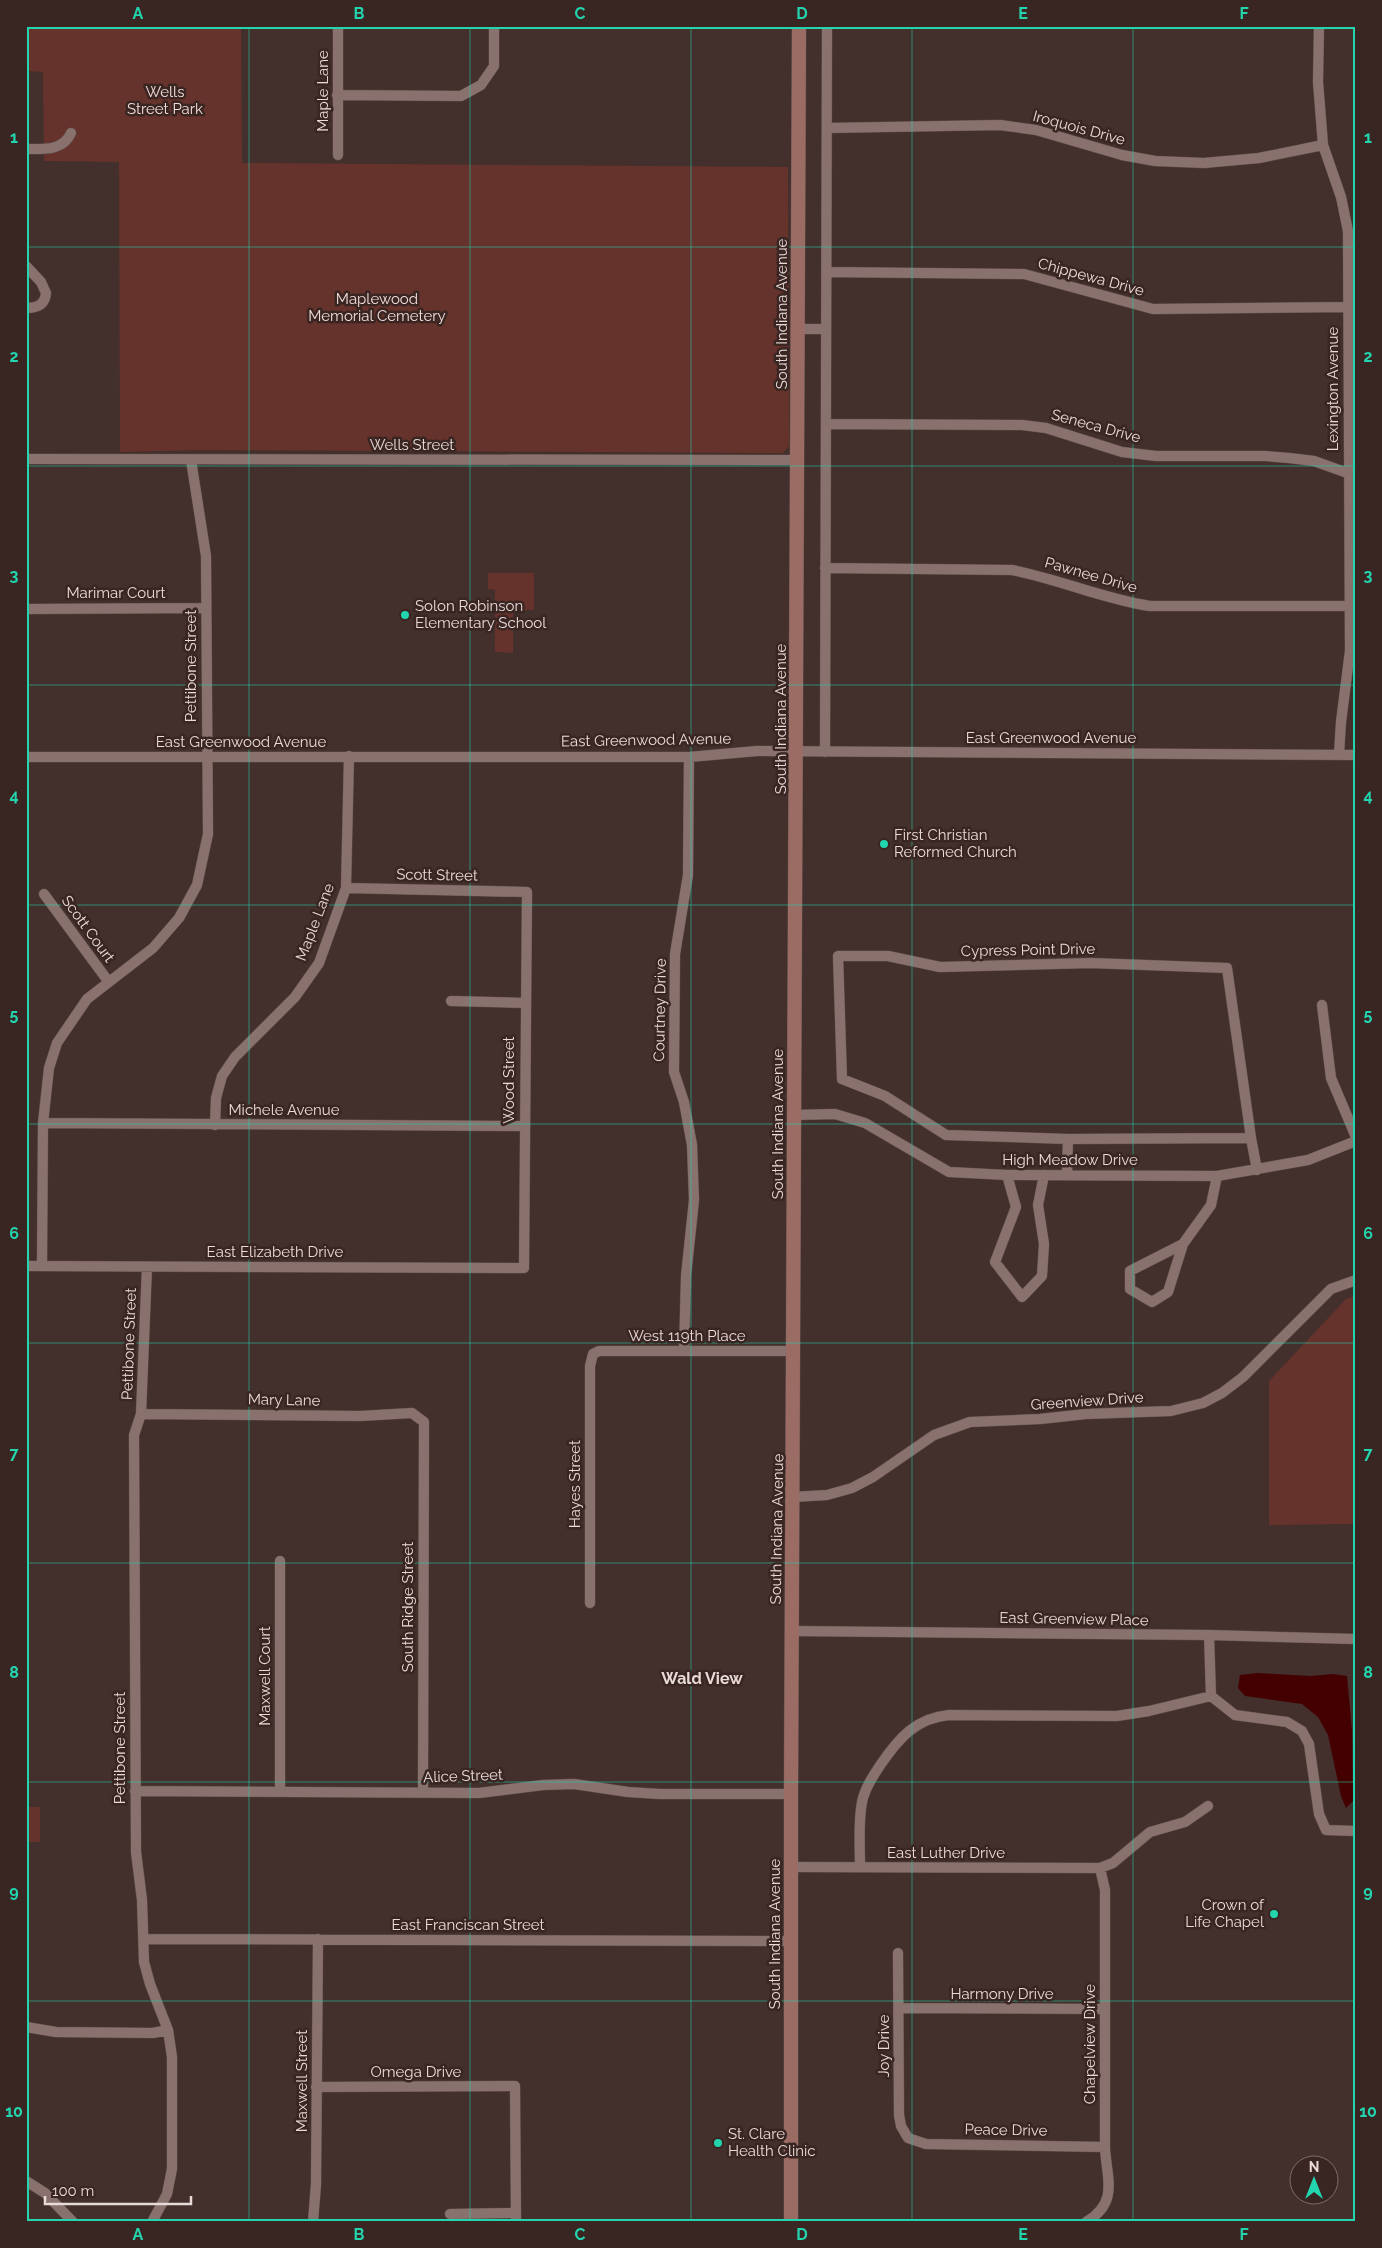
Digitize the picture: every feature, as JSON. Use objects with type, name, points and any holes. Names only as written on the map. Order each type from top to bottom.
[{"type":"main road","name":"South Indiana Avenue","points":[[791,2222],[791,1794],[799,26]]},
{"type":"street","name":"Maple Lane","points":[[338,26],[338,155]]},
{"type":"street","points":[[337,95],[461,96],[481,85],[494,66],[494,26]]},
{"type":"street","points":[[824,752],[827,26]]},
{"type":"street","name":"Lexington Avenue","points":[[1319,26],[1318,82],[1323,145],[1341,197],[1348,231],[1352,475],[1349,606],[1350,651],[1339,754]]},
{"type":"street","name":"Iroquois Drive","points":[[827,128],[1000,125],[1036,130],[1122,155],[1155,161],[1204,163],[1259,158],[1323,145]]},
{"type":"street","points":[[26,149],[61,146],[68,140],[71,133]]},
{"type":"street","points":[[26,266],[41,282],[46,293],[43,303],[37,307],[26,308]]},
{"type":"street","name":"Chippewa Drive","points":[[826,272],[1024,274],[1153,309],[1348,307]]},
{"type":"street","points":[[798,329],[826,329]]},
{"type":"street","name":"Seneca Drive","points":[[826,424],[1022,425],[1046,428],[1122,452],[1156,456],[1281,457],[1314,461],[1352,475]]},
{"type":"street","name":"Wells Street","points":[[26,459],[798,460]]},
{"type":"street","name":"Pettibone Street","points":[[42,1266],[43,1123],[49,1068],[57,1043],[87,999],[108,981],[154,948],[179,918],[197,885],[208,834],[206,556],[191,460]]},
{"type":"street","name":"Pawnee Drive","points":[[825,568],[1012,570],[1040,576],[1127,602],[1150,606],[1349,606]]},
{"type":"street","name":"Marimar Court","points":[[26,609],[206,608]]},
{"type":"street","name":"East Greenwood Avenue","points":[[26,757],[689,757],[757,751],[1356,754]]},
{"type":"street","name":"Maple Lane","points":[[215,1125],[216,1098],[222,1076],[235,1057],[295,997],[319,963],[346,888],[349,756]]},
{"type":"street","name":"Courtney Drive","points":[[684,1351],[686,1276],[694,1200],[692,1145],[684,1102],[674,1072],[675,964],[688,875],[689,757]]},
{"type":"street","name":"Scott Street","points":[[346,888],[527,892]]},
{"type":"street","name":"Wood Street","points":[[524,1268],[527,892]]},
{"type":"street","name":"Scott Court","points":[[44,894],[108,981]]},
{"type":"street","name":"Cypress Point Drive","points":[[838,956],[888,956],[940,967],[1090,964],[1227,968],[1251,1138],[1068,1139],[946,1135],[885,1096],[842,1079],[838,956]]},
{"type":"street","points":[[451,1001],[525,1003]]},
{"type":"street","points":[[1322,1004],[1330,1078],[1356,1137]]},
{"type":"street","name":"High Meadow Drive","points":[[794,1115],[835,1114],[865,1123],[949,1172],[1007,1175],[1217,1176],[1308,1160],[1356,1141]]},
{"type":"street","name":"Michele Avenue","points":[[43,1123],[524,1126]]},
{"type":"street","points":[[1251,1138],[1257,1170]]},
{"type":"street","points":[[1067,1175],[1068,1139]]},
{"type":"street","points":[[1007,1175],[1016,1207],[995,1262],[1022,1297],[1042,1276],[1044,1244],[1038,1205],[1044,1175]]},
{"type":"street","points":[[1183,1244],[1130,1271],[1130,1289],[1152,1302],[1168,1292],[1183,1244],[1211,1205],[1217,1176]]},
{"type":"street","name":"East Elizabeth Drive","points":[[26,1266],[524,1268]]},
{"type":"street","name":"Pettibone Street","points":[[147,1267],[141,1414],[134,1435],[136,1852],[142,1900],[146,1973],[168,2030],[172,2057],[172,2169],[167,2194],[152,2222]]},
{"type":"street","name":"Greenview Drive","points":[[793,1496],[827,1495],[852,1488],[873,1477],[934,1434],[970,1422],[1086,1414],[1171,1411],[1203,1403],[1222,1393],[1242,1377],[1331,1289],[1356,1280]]},
{"type":"street","name":"West 119th Place","points":[[590,1366],[593,1354],[599,1351],[794,1351]]},
{"type":"street","name":"Hayes Street","points":[[590,1366],[590,1603]]},
{"type":"street","name":"Mary Lane","points":[[141,1414],[360,1416],[412,1413],[424,1422]]},
{"type":"street","name":"South Ridge Street","points":[[422,1793],[424,1422]]},
{"type":"street","name":"Maxwell Court","points":[[280,1561],[280,1791]]},
{"type":"street","name":"East Greenview Place","points":[[792,1631],[1356,1638]]},
{"type":"street","points":[[1209,1635],[1211,1696],[1235,1715],[1287,1722],[1302,1731],[1309,1744],[1319,1814],[1326,1830],[1356,1831]]},
{"type":"street","points":[[860,1867],[860,1814],[868,1785],[898,1740],[911,1728],[924,1721],[949,1715],[1132,1714],[1211,1696]]},
{"type":"street","name":"Alice Street","points":[[135,1791],[492,1792],[543,1785],[574,1784],[642,1793],[791,1794]]},
{"type":"street","points":[[1100,1868],[1113,1863],[1150,1832],[1185,1822],[1208,1806]]},
{"type":"street","name":"East Luther Drive","points":[[791,1867],[1100,1868]]},
{"type":"street","name":"Chapelview Drive","points":[[1086,2222],[1096,2215],[1105,2204],[1109,2189],[1105,2146],[1105,1890],[1100,1868]]},
{"type":"street","name":"East Franciscan Street","points":[[144,1939],[791,1941]]},
{"type":"street","name":"Maxwell Street","points":[[313,2222],[316,2184],[318,1939]]},
{"type":"street","name":"Joy Drive","points":[[898,1953],[899,2115],[901,2126],[908,2138]]},
{"type":"street","name":"Harmony Drive","points":[[899,2008],[1105,2009]]},
{"type":"street","points":[[26,2027],[56,2032],[153,2033],[168,2030]]},
{"type":"street","name":"Omega Drive","points":[[316,2087],[515,2086],[516,2218]]},
{"type":"street","name":"Peace Drive","points":[[908,2138],[926,2144],[1105,2146]]},
{"type":"street","points":[[26,2181],[45,2193],[73,2222]]},
{"type":"street","points":[[450,2214],[516,2218]]},
{"type":"green space","name":"Maplewood Memorial Cemetery","points":[[26,26],[241,26],[242,163],[788,167],[789,446],[783,453],[202,450],[120,452],[119,162],[44,161],[43,72],[26,71]]},
{"type":"green space","points":[[488,573],[534,573],[534,610],[513,610],[513,653],[495,652],[495,590],[488,589]]},
{"type":"green space","points":[[1356,1295],[1356,1524],[1269,1525],[1269,1381],[1346,1299]]},
{"type":"green space","points":[[26,1807],[40,1807],[40,1842],[26,1842]]},
{"type":"shaded area","points":[[1257,1673],[1311,1676],[1333,1674],[1347,1676],[1352,1731],[1353,1801],[1346,1808],[1341,1796],[1328,1735],[1318,1717],[1302,1704],[1245,1696],[1238,1688],[1240,1675]]},
{"type":"place","name":"Solon Robinson Elementary School","points":[[405,615]]},
{"type":"place","name":"First Christian Reformed Church","points":[[884,844]]},
{"type":"place","name":"Crown of Life Chapel","points":[[1274,1914]]},
{"type":"place","name":"St. Clare Health Clinic","points":[[718,2143]]},
{"type":"district","name":"Wald View","points":[[702,1678]]},
{"type":"park label","name":"Wells Street Park","points":[[165,100]]}]
